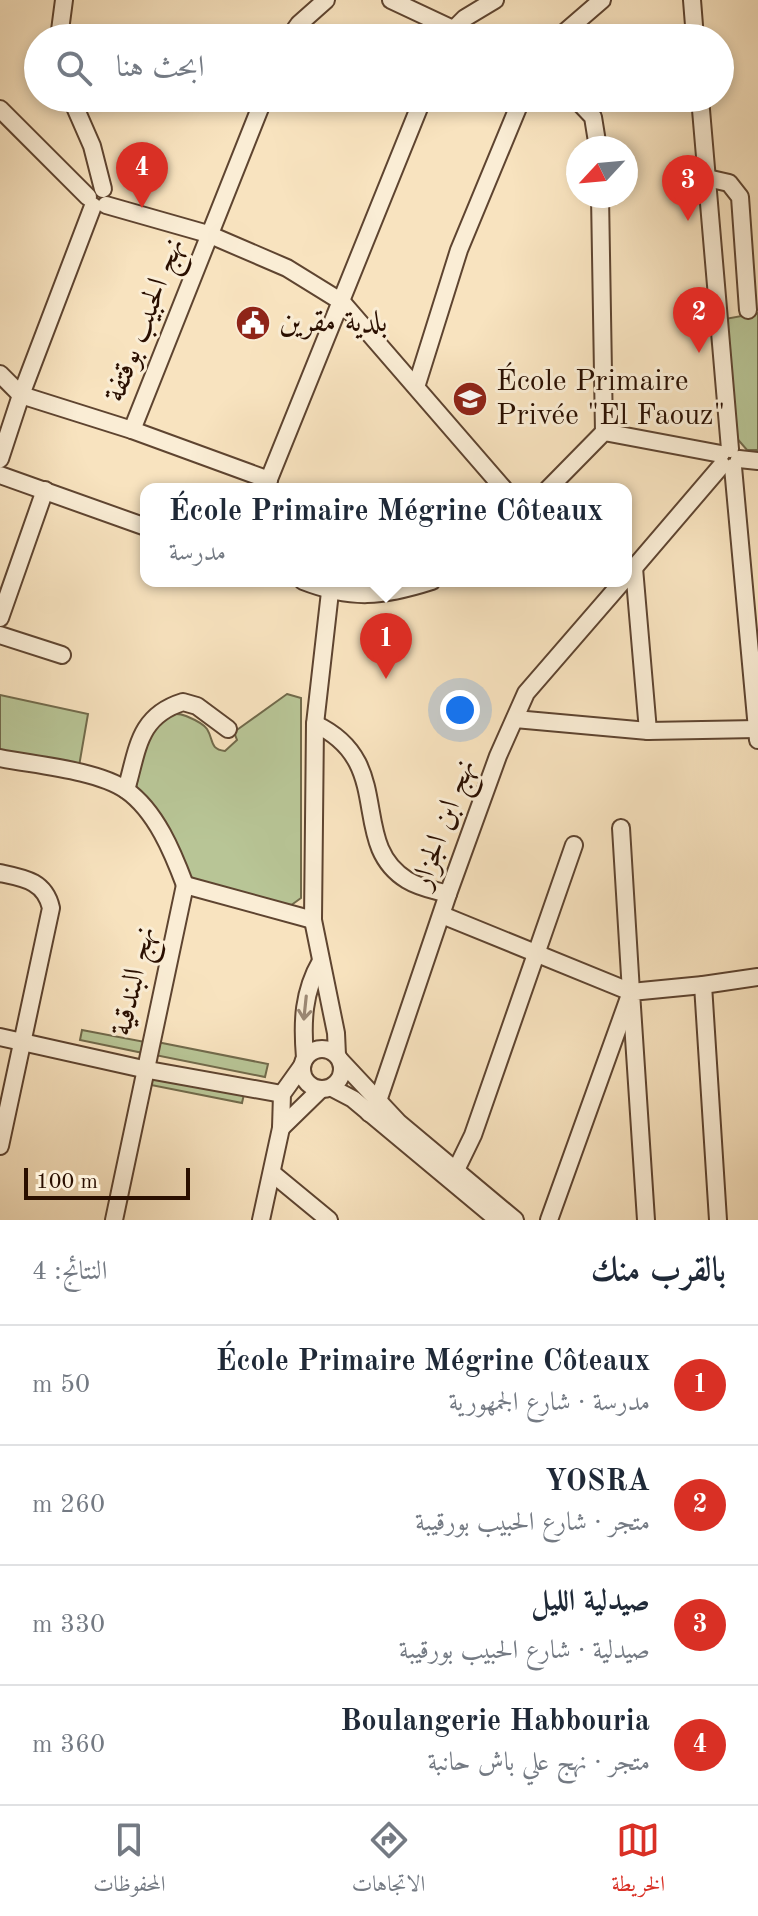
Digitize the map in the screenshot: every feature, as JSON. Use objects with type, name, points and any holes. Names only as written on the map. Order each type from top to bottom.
[{"type":"street","points":[[61,24],[64,0]]},
{"type":"street","points":[[299,24],[326,0]]},
{"type":"street","points":[[391,0],[434,24]]},
{"type":"street","points":[[462,24],[495,0]]},
{"type":"street","points":[[574,24],[602,0]]},
{"type":"street","points":[[692,0],[694,24]]},
{"type":"street","points":[[0,109],[98,199],[208,234],[287,268],[342,302],[417,384],[499,483]]},
{"type":"street","points":[[0,459],[21,395],[98,199],[92,146],[77,112]]},
{"type":"street","name":"نهج الحبيب بوقتفة","points":[[132,430],[258,112]]},
{"type":"street","points":[[267,483],[417,112]]},
{"type":"street","points":[[417,384],[459,250],[516,112]]},
{"type":"street","points":[[588,112],[593,117],[596,136]]},
{"type":"street","points":[[701,112],[729,459],[758,740]]},
{"type":"street","points":[[707,178],[729,183],[740,197],[753,310],[719,313]]},
{"type":"street","points":[[554,483],[604,432],[600,208]]},
{"type":"street","points":[[0,374],[21,395],[132,430],[264,483]]},
{"type":"street","points":[[604,432],[729,459],[758,461]]},
{"type":"street","name":"نهج ابن الجزار","points":[[632,569],[729,459]]},
{"type":"street","points":[[0,475],[140,525]]},
{"type":"street","points":[[0,618],[45,490]]},
{"type":"street","points":[[318,587],[360,596],[413,587]]},
{"type":"street","name":"نهج ابن الجزار","points":[[374,1107],[448,894],[526,693],[617,587]]},
{"type":"street","points":[[629,587],[648,731]]},
{"type":"street","points":[[281,1128],[342,1073],[313,920],[315,724],[330,592]]},
{"type":"street","points":[[0,635],[62,655]]},
{"type":"street","points":[[126,790],[146,725],[156,713],[183,702],[197,706],[228,729]]},
{"type":"street","points":[[515,719],[648,731],[757,729]]},
{"type":"street","points":[[315,724],[336,734],[352,749],[361,765],[380,848],[392,868],[417,885],[448,894]]},
{"type":"street","points":[[0,758],[88,776],[126,790],[161,832],[185,885],[313,920]]},
{"type":"street","points":[[621,828],[646,1220]]},
{"type":"street","points":[[456,1170],[473,1135],[574,845]]},
{"type":"street","points":[[0,873],[29,879],[46,894],[51,908],[0,1146]]},
{"type":"street","name":"نهج البندقية","points":[[114,1220],[143,1069],[185,885]]},
{"type":"street","points":[[442,915],[537,951],[631,992],[758,977]]},
{"type":"street","points":[[321,961],[307,991],[303,1031],[305,1081],[374,1107],[515,1220]]},
{"type":"street","points":[[703,985],[718,1220]]},
{"type":"street","points":[[549,1220],[631,992]]},
{"type":"street","points":[[0,1037],[143,1069],[282,1094]]},
{"type":"street","points":[[261,1220],[281,1128],[282,1094],[303,1062],[320,1049],[339,1058],[374,1107],[498,1220]]},
{"type":"street","points":[[272,1173],[329,1220]]},
{"type":"green space","points":[[758,313],[758,450],[747,450],[734,435],[725,319]]},
{"type":"green space","points":[[287,694],[301,698],[301,898],[290,906],[188,878],[135,791],[149,740],[163,718],[173,714],[198,721],[207,729],[214,746],[225,751],[237,740],[234,732]]},
{"type":"green space","points":[[0,695],[88,714],[78,772],[0,756]]},
{"type":"green space","points":[[82,1030],[145,1042],[143,1053],[80,1040]]},
{"type":"green space","points":[[152,1041],[268,1064],[265,1077],[150,1054]]},
{"type":"green space","points":[[148,1075],[244,1094],[242,1103],[146,1084]]},
{"type":"place","name":"Boulangerie Habbouria","points":[[142,208]]},
{"type":"place","name":"صيدلية الليل","points":[[688,221]]},
{"type":"place","name":"بلدية مقرين","points":[[253,323]]},
{"type":"place","name":"YOSRA","points":[[699,353]]},
{"type":"place","name":"École Primaire Privée \"El Faouz\"","points":[[470,399]]},
{"type":"place","name":"École Primaire Mégrine Côteaux","points":[[386,679]]}]
